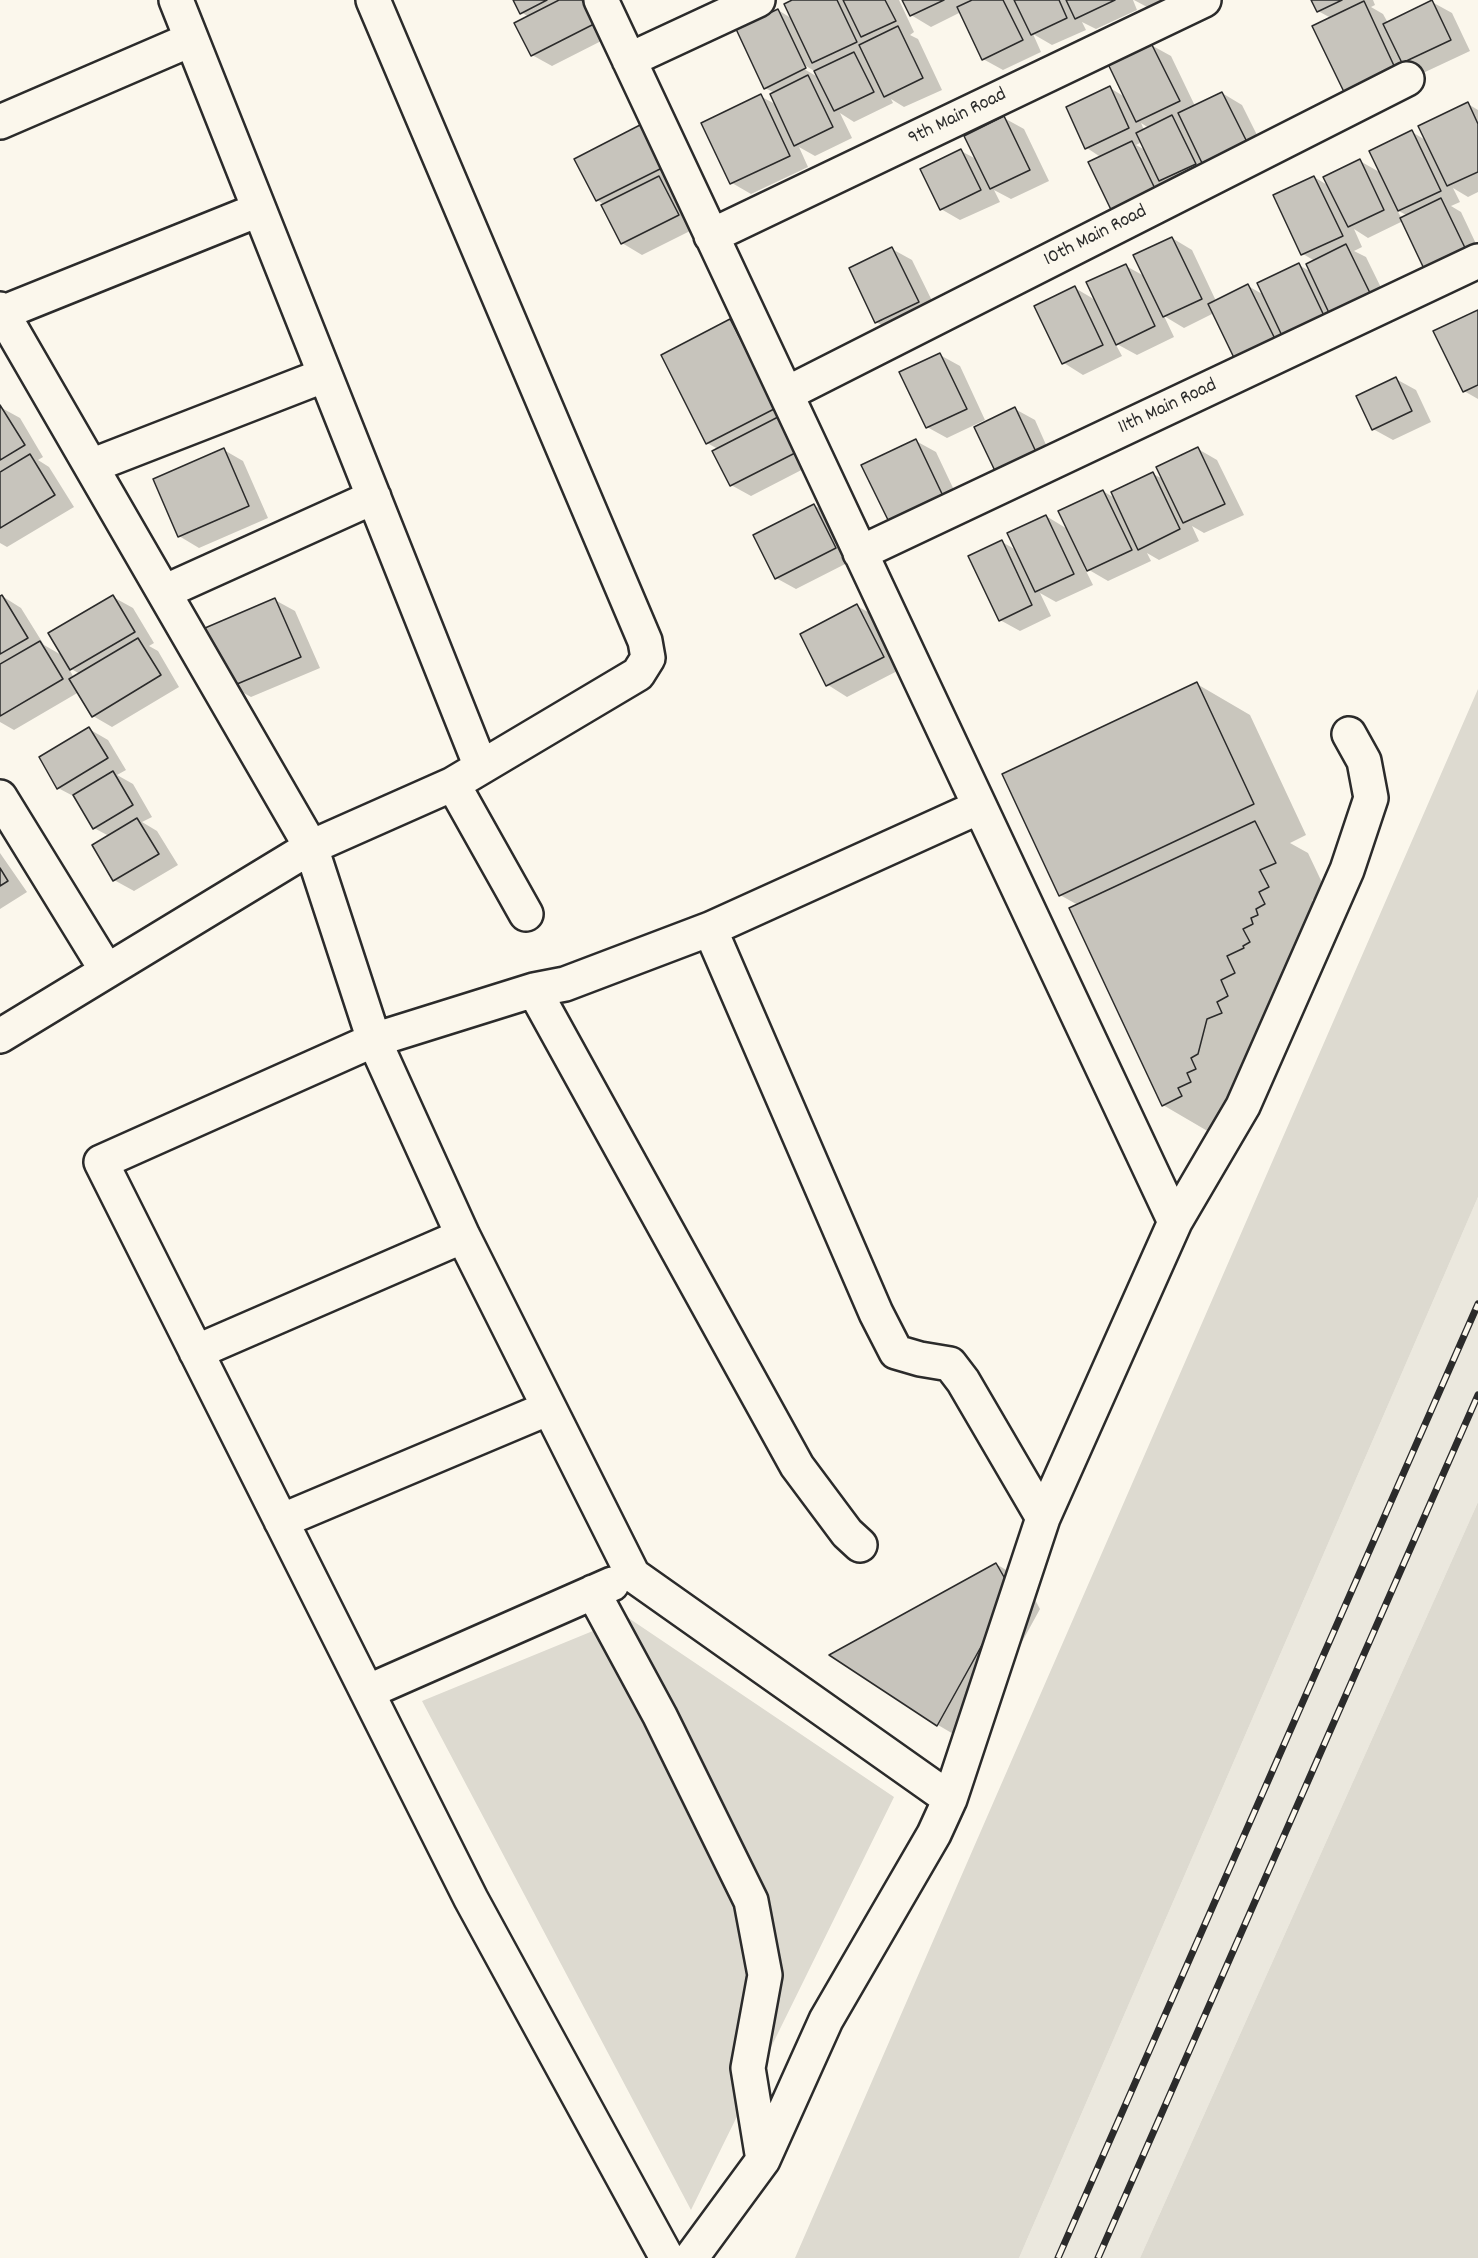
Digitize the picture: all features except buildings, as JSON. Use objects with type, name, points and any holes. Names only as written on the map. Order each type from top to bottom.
[{"type":"street","points":[[176,0],[481,767]]},
{"type":"street","points":[[0,1036],[311,847],[453,784],[638,674],[648,658],[645,641],[373,0]]},
{"type":"street","points":[[601,0],[1175,1222]]},
{"type":"street","points":[[629,60],[758,0]]},
{"type":"street","name":"9th Main Road","points":[[711,236],[1204,0]]},
{"type":"street","points":[[0,122],[190,40]]},
{"type":"street","name":"10th Main Road","points":[[786,394],[1407,79]]},
{"type":"street","points":[[258,210],[1,311],[311,847],[374,1040],[463,1236],[633,1575],[950,1799]]},
{"type":"street","name":"11th Main Road","points":[[860,553],[1477,262]]},
{"type":"street","points":[[91,466],[325,375]]},
{"type":"street","points":[[164,592],[374,497]]},
{"type":"street","points":[[691,2258],[763,2160],[826,2020],[934,1834],[950,1799],[1043,1518],[1175,1222],[1243,1106],[1347,870],[1371,798],[1364,761],[1349,734]]},
{"type":"street","points":[[453,784],[526,914]]},
{"type":"street","points":[[0,797],[107,971]]},
{"type":"street","points":[[668,2258],[471,1899],[101,1162],[374,1040],[534,990],[565,984],[710,929],[980,807]]},
{"type":"street","points":[[710,929],[876,1313],[896,1352],[950,1364],[963,1381],[1043,1518]]},
{"type":"street","points":[[534,990],[797,1466],[847,1533],[860,1545]]},
{"type":"street","points":[[196,1352],[463,1236]]},
{"type":"street","points":[[281,1521],[549,1408]]},
{"type":"street","points":[[367,1692],[633,1575]]},
{"type":"street","points":[[592,1592],[660,1716],[751,1901],[765,1975],[748,2068],[763,2160]]},
{"type":"shaded area","points":[[1478,689],[1478,1197],[1019,2258],[795,2258]]},
{"type":"shaded area","points":[[1478,1197],[1478,1502],[1140,2258],[1019,2258]]},
{"type":"shaded area","points":[[1478,1502],[1478,2258],[1140,2258]]},
{"type":"shaded area","points":[[627,1617],[894,1797],[691,2210],[422,1701]]},
{"type":"railway","points":[[1058,2258],[1478,1304]]},
{"type":"railway","points":[[1098,2258],[1478,1395]]}]
